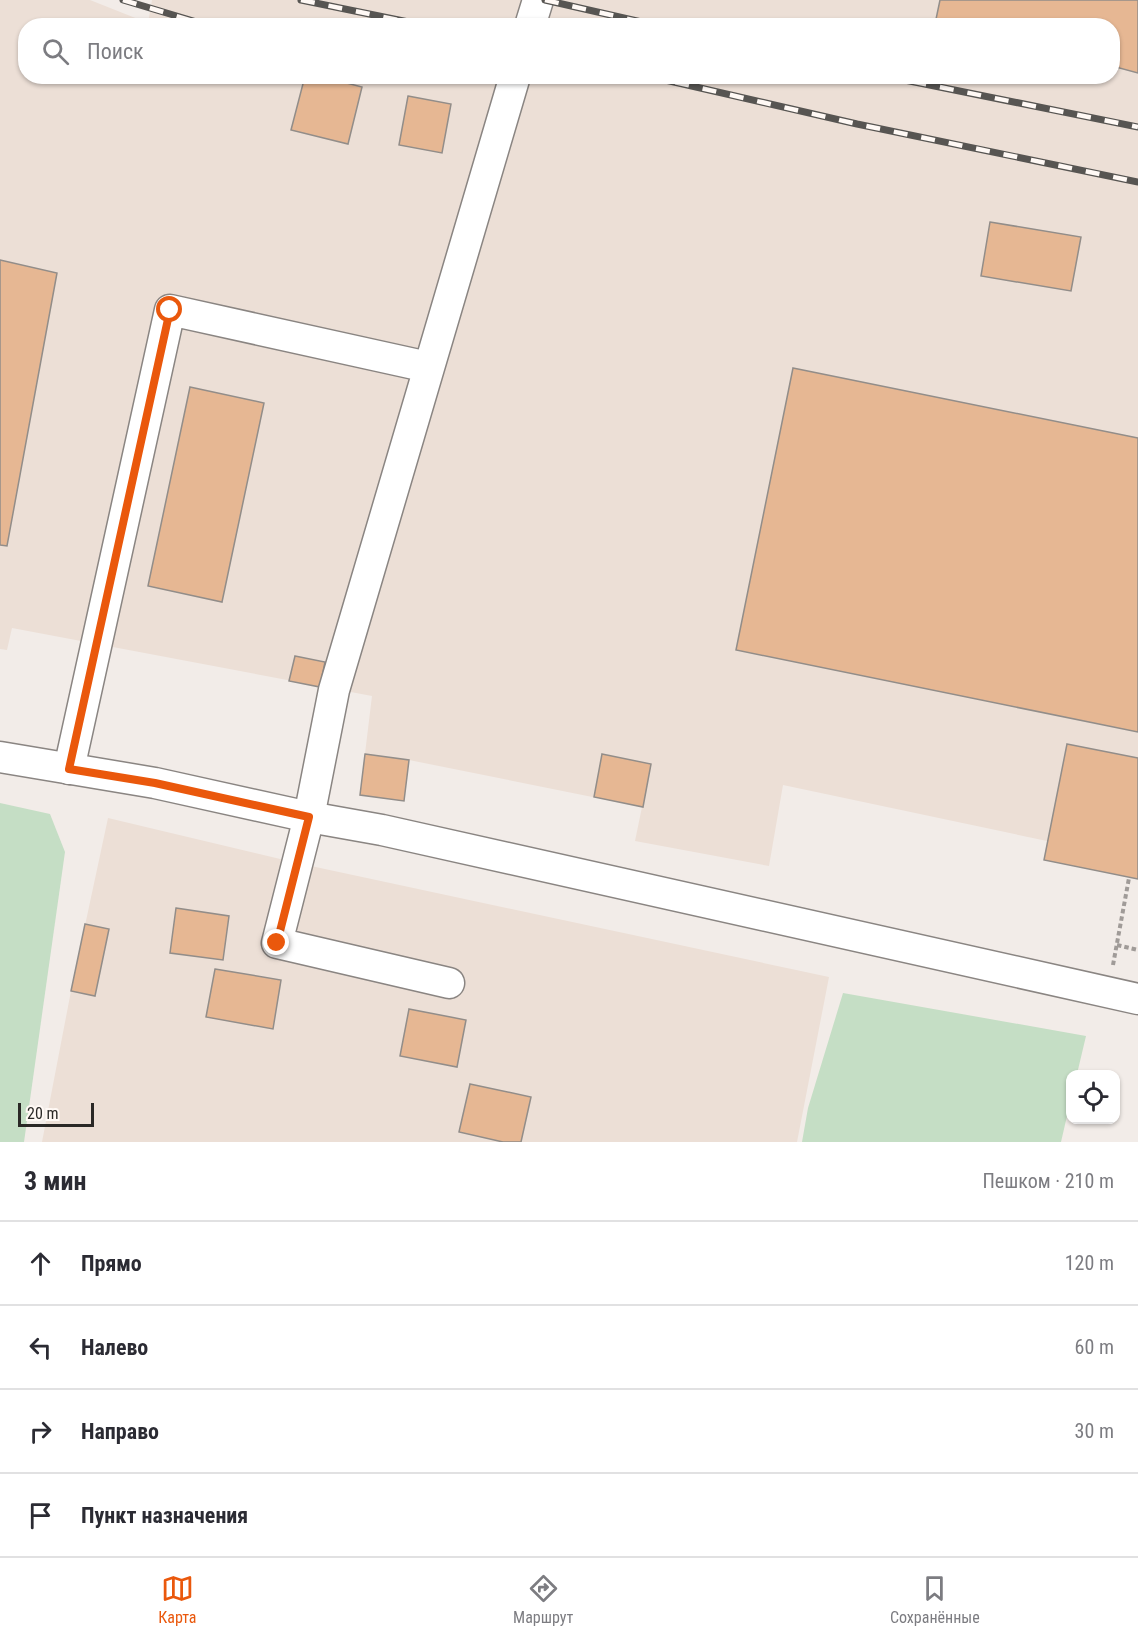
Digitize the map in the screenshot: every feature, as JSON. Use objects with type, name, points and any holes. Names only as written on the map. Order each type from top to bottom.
[{"type":"lane","points":[[532,18],[538,0]]},
{"type":"lane","points":[[449,983],[277,943],[309,817],[334,690],[513,84]]},
{"type":"lane","points":[[69,769],[170,310],[428,367]]},
{"type":"lane","points":[[0,757],[155,783],[309,817],[382,830],[1138,999]]},
{"type":"path","points":[[1108,993],[1129,878]]},
{"type":"path","points":[[1117,945],[1138,950]]},
{"type":"shaded area","points":[[0,0],[90,0],[135,18],[18,18],[18,84],[1120,84],[1120,18],[149,18],[152,0],[1138,0],[1138,879],[1044,860],[1047,841],[783,785],[769,866],[635,841],[642,807],[409,760],[404,801],[360,795],[372,696],[12,628],[7,650],[0,649]]},
{"type":"shaded area","points":[[108,818],[297,863],[829,977],[797,1142],[42,1142]]},
{"type":"green space","points":[[0,803],[50,814],[65,852],[24,1142],[0,1142]]},
{"type":"green space","points":[[843,993],[1086,1036],[1078,1070],[1066,1070],[1066,1120],[1061,1142],[802,1142],[808,1108]]},
{"type":"building","points":[[940,0],[1138,0],[1138,73],[1120,68],[1120,18],[936,18]]},
{"type":"building","points":[[303,84],[351,84],[362,87],[348,144],[291,130]]},
{"type":"building","points":[[408,96],[451,104],[442,153],[399,145]]},
{"type":"building","points":[[990,222],[1081,237],[1071,291],[981,276]]},
{"type":"building","points":[[0,260],[57,273],[7,546],[0,545]]},
{"type":"building","points":[[793,368],[1138,438],[1138,732],[736,650]]},
{"type":"building","points":[[190,387],[264,403],[222,602],[148,586]]},
{"type":"building","points":[[295,656],[325,662],[320,687],[289,681]]},
{"type":"building","points":[[1067,744],[1138,758],[1138,879],[1044,860]]},
{"type":"building","points":[[365,754],[409,760],[404,801],[360,795]]},
{"type":"building","points":[[602,754],[651,764],[643,807],[594,797]]},
{"type":"building","points":[[176,908],[229,916],[223,960],[170,953]]},
{"type":"building","points":[[85,924],[109,929],[95,996],[71,991]]},
{"type":"building","points":[[215,969],[281,980],[273,1029],[206,1017]]},
{"type":"building","points":[[409,1009],[466,1020],[457,1067],[400,1056]]},
{"type":"building","points":[[470,1084],[531,1097],[521,1142],[503,1142],[459,1132]]},
{"type":"railway","points":[[123,0],[183,18]]},
{"type":"railway","points":[[301,0],[389,18]]},
{"type":"railway","points":[[545,0],[624,18]]},
{"type":"railway","points":[[683,84],[857,124],[1138,182]]},
{"type":"railway","points":[[925,84],[1138,127]]},
{"type":"route","points":[[170,310],[69,769],[155,783],[309,817],[277,943]]}]
